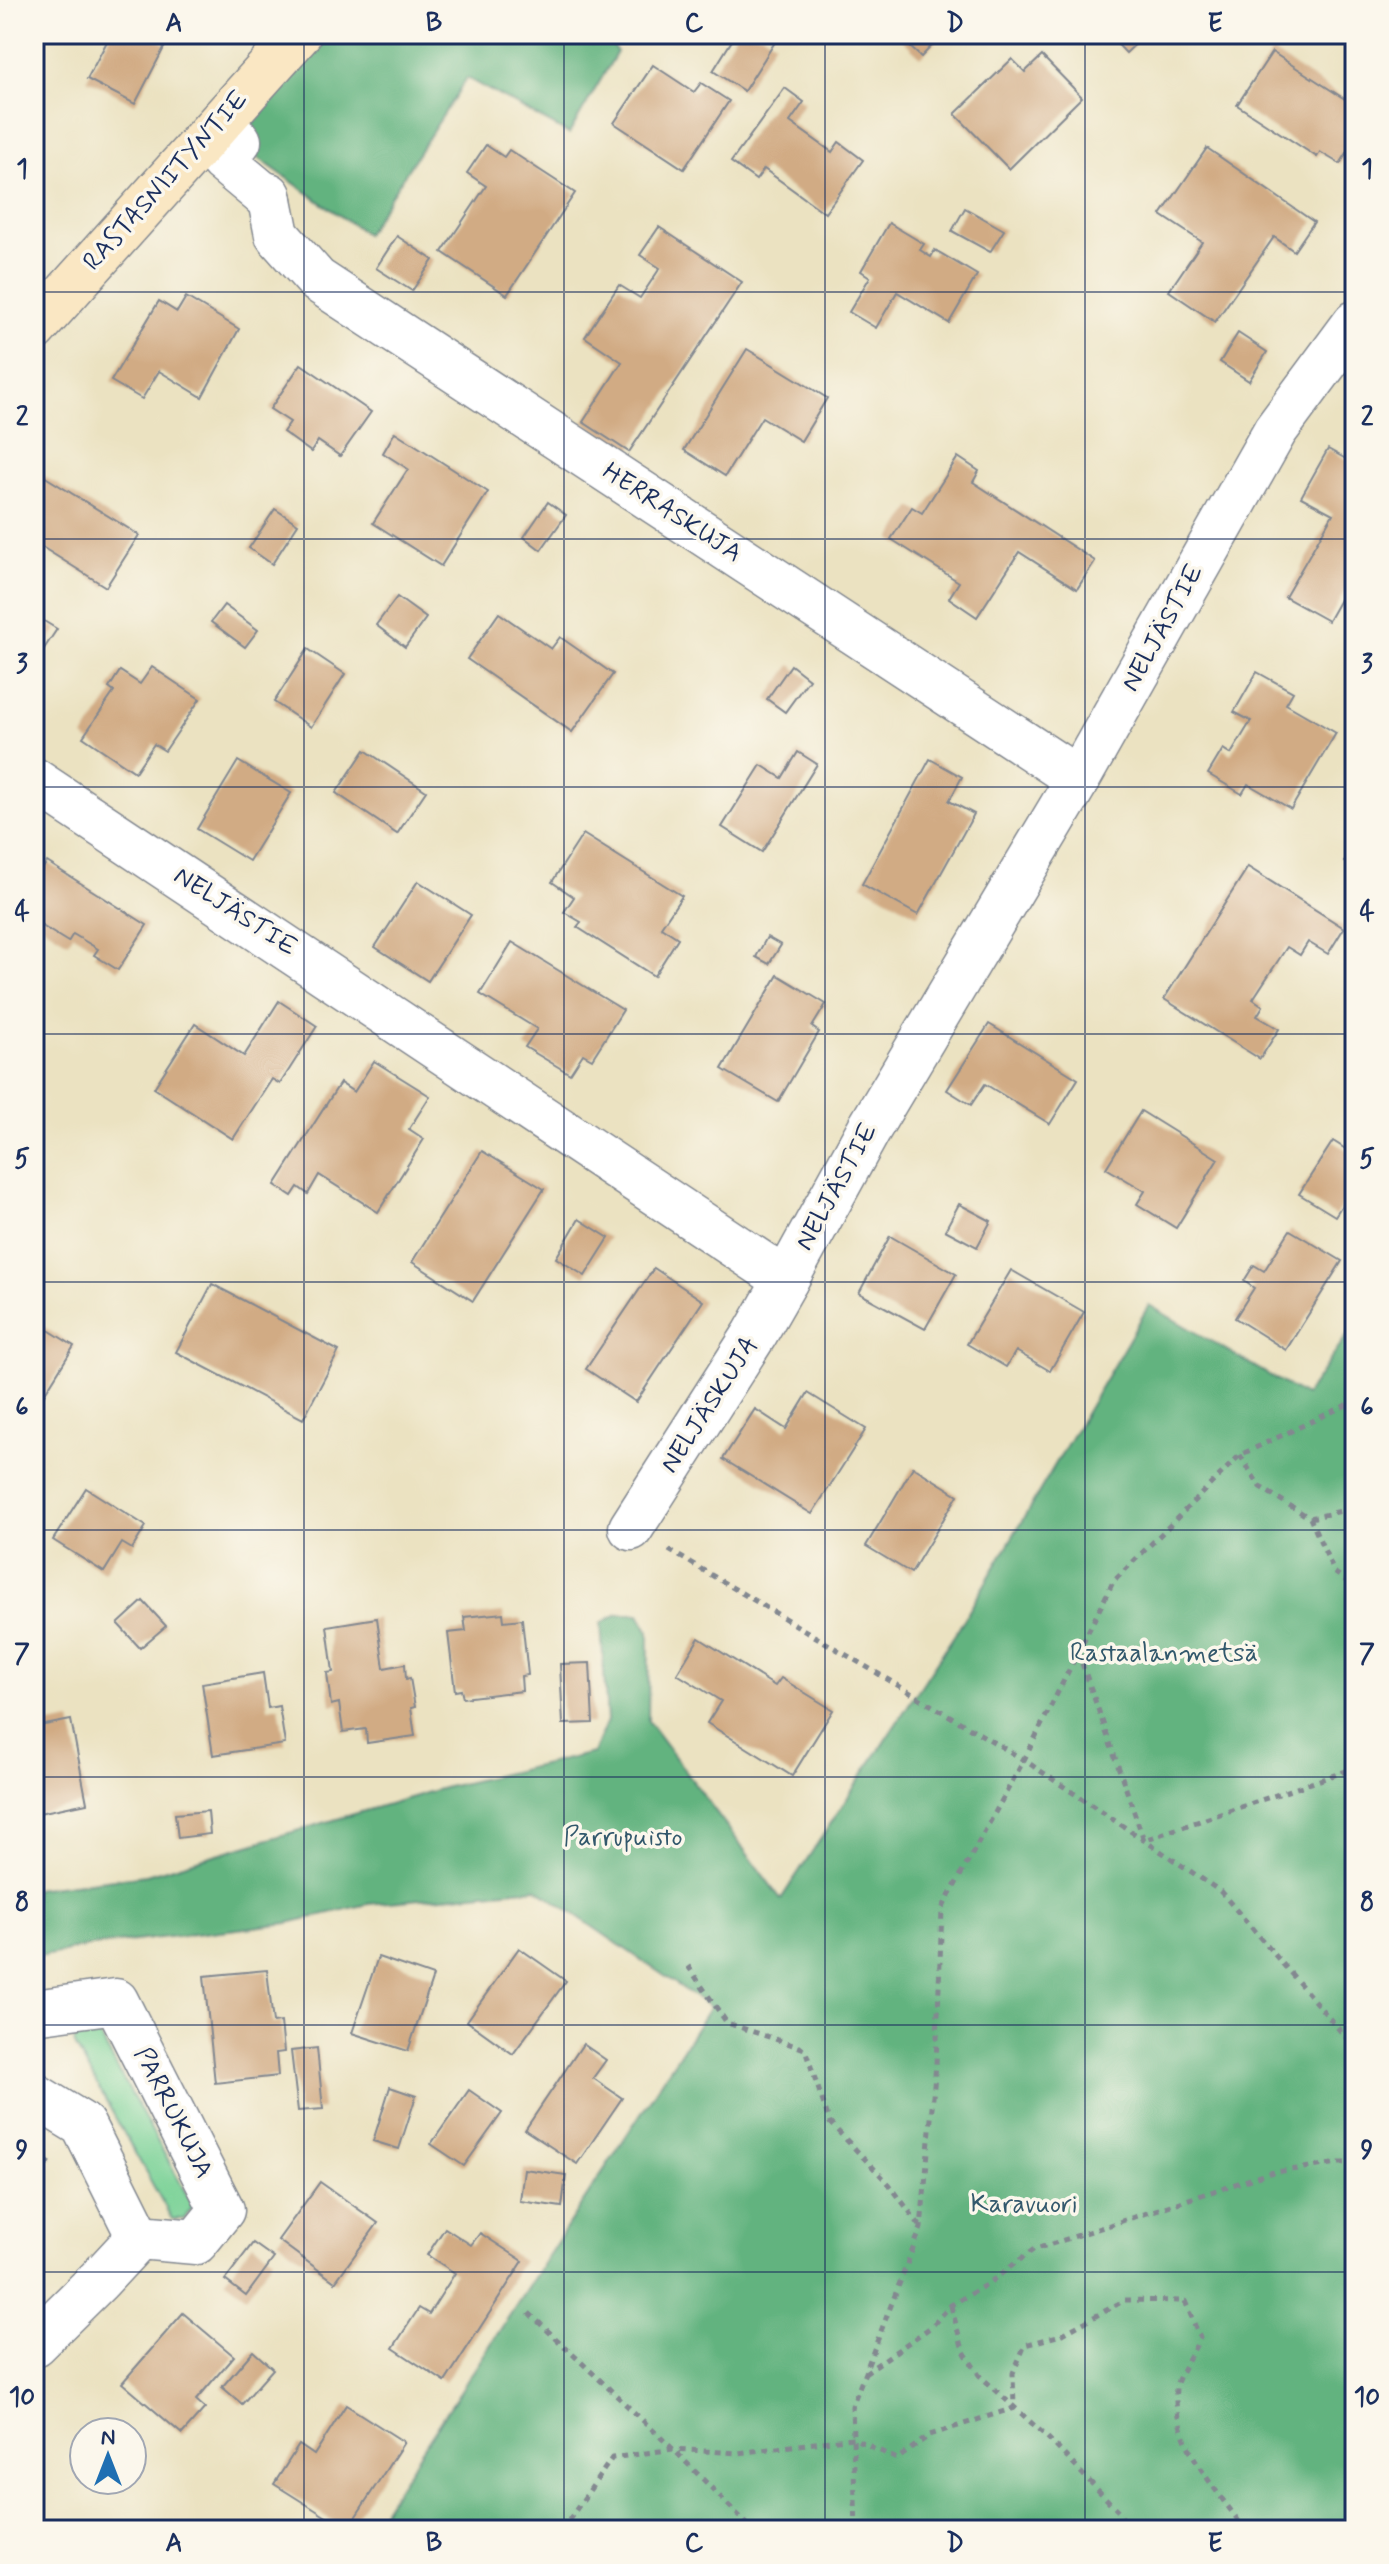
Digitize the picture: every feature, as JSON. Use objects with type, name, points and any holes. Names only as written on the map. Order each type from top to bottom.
[{"type":"street","name":"RASTASNIITYNTIE","points":[[34,329],[299,34]]},
{"type":"street","name":"HERRASKUJA","points":[[239,141],[222,160],[272,210],[317,280],[1078,779]]},
{"type":"street","name":"NELJÄSTIE","points":[[34,780],[786,1280],[869,1129],[1078,779],[1275,431],[1355,323]]},
{"type":"street","name":"NELJÄSKUJA","points":[[631,1528],[786,1280]]},
{"type":"street","name":"PARRUKUJA","points":[[34,2012],[116,2001],[222,2210],[196,2242],[139,2237]]},
{"type":"street","points":[[34,2095],[83,2125],[139,2237],[34,2344]]},
{"type":"path","points":[[856,2530],[852,2406],[921,2228],[936,2064],[942,1909],[1024,1760],[1113,1582],[1240,1455],[1355,1401]]},
{"type":"path","points":[[1240,1455],[1260,1487],[1310,1518],[1334,1572],[1355,1587]]},
{"type":"path","points":[[1310,1518],[1355,1508]]},
{"type":"path","points":[[631,1528],[1024,1760],[1220,1891],[1355,2048]]},
{"type":"path","points":[[1078,1652],[1144,1840]]},
{"type":"path","points":[[1144,1840],[1355,1768]]},
{"type":"path","points":[[688,1966],[727,2023],[805,2049],[830,2123],[889,2184],[921,2228]]},
{"type":"path","points":[[34,2186],[57,2149]]},
{"type":"path","points":[[865,2374],[931,2327],[951,2305],[989,2283],[1033,2250],[1269,2173],[1355,2163]]},
{"type":"path","points":[[1014,2408],[1013,2373],[1025,2345],[1061,2335],[1125,2300],[1185,2301],[1200,2338],[1176,2386],[1180,2423],[1194,2460],[1245,2530]]},
{"type":"path","points":[[951,2305],[963,2350],[979,2375],[1047,2437],[1120,2513],[1128,2530]]},
{"type":"path","points":[[529,2313],[673,2449],[753,2530]]},
{"type":"path","points":[[562,2530],[612,2458],[673,2449],[738,2453],[853,2438],[897,2459],[930,2435],[1014,2408]]},
{"type":"green space","points":[[331,34],[606,34],[617,52],[569,134],[467,78],[366,234],[250,152],[250,126]]},
{"type":"green space","name":"Karavuori","points":[[1149,1305],[1305,1396],[1355,1324],[1355,2530],[370,2530],[710,2007],[536,1888],[368,1904],[288,1923],[91,1946],[34,1958],[34,1889],[146,1875],[443,1788],[593,1753],[607,1721],[601,1623],[618,1614],[639,1614],[649,1632],[648,1721],[781,1899],[959,1628]]},
{"type":"green space","points":[[94,2026],[193,2206],[184,2219],[172,2219],[76,2047],[74,2041],[80,2032]]},
{"type":"building","points":[[111,34],[146,34],[166,44],[135,104],[87,79]]},
{"type":"building","points":[[736,34],[762,34],[775,42],[744,91],[713,71]]},
{"type":"building","points":[[896,34],[943,34],[921,57]]},
{"type":"building","points":[[1108,34],[1146,34],[1126,53]]},
{"type":"building","points":[[1272,52],[1354,105],[1349,112],[1355,116],[1355,140],[1340,164],[1320,152],[1317,157],[1237,105]]},
{"type":"building","points":[[1042,56],[1082,97],[1009,169],[955,114],[1012,59],[1025,72]]},
{"type":"building","points":[[653,65],[694,92],[701,83],[729,101],[684,169],[614,123]]},
{"type":"building","points":[[785,88],[804,102],[790,122],[832,152],[839,142],[863,160],[825,213],[764,169],[756,180],[731,162]]},
{"type":"building","points":[[486,145],[504,157],[509,150],[575,193],[507,295],[442,252],[486,186],[467,173]]},
{"type":"building","points":[[1207,148],[1314,222],[1294,251],[1274,237],[1215,322],[1169,291],[1202,242],[1161,215]]},
{"type":"building","points":[[965,208],[1004,230],[990,252],[952,231]]},
{"type":"building","points":[[889,223],[924,244],[920,250],[931,257],[935,250],[977,275],[949,323],[897,292],[876,328],[849,312],[870,277],[861,271]]},
{"type":"building","points":[[659,227],[742,282],[629,452],[583,422],[622,362],[585,337],[619,285],[640,298],[660,268],[640,255]]},
{"type":"building","points":[[397,236],[433,260],[412,291],[376,268]]},
{"type":"building","points":[[186,297],[239,329],[202,397],[159,371],[142,399],[111,381],[159,301],[177,312]]},
{"type":"building","points":[[1238,333],[1267,352],[1249,381],[1220,362]]},
{"type":"building","points":[[747,349],[827,398],[801,441],[762,417],[725,476],[684,450]]},
{"type":"building","points":[[301,364],[371,412],[340,456],[318,441],[311,452],[283,432],[290,422],[270,409]]},
{"type":"building","points":[[395,432],[488,492],[441,566],[373,523],[408,469],[383,453]]},
{"type":"building","points":[[1328,449],[1355,464],[1355,573],[1328,621],[1285,597],[1333,514],[1301,497]]},
{"type":"building","points":[[958,457],[979,471],[973,482],[1095,561],[1077,589],[1019,552],[977,617],[949,598],[959,582],[891,539],[912,507],[922,513]]},
{"type":"building","points":[[34,470],[139,535],[106,587],[34,542]]},
{"type":"building","points":[[548,502],[566,515],[541,550],[524,537]]},
{"type":"building","points":[[275,509],[298,524],[272,564],[249,548]]},
{"type":"building","points":[[397,597],[426,618],[405,647],[376,625]]},
{"type":"building","points":[[224,605],[258,630],[245,647],[211,622]]},
{"type":"building","points":[[499,613],[551,649],[560,637],[613,674],[572,732],[467,659]]},
{"type":"building","points":[[34,615],[57,629],[34,664]]},
{"type":"building","points":[[308,649],[345,674],[311,727],[274,702]]},
{"type":"building","points":[[791,665],[809,679],[785,712],[767,699]]},
{"type":"building","points":[[152,667],[200,699],[165,751],[154,744],[135,772],[83,737],[114,692],[109,688],[120,671],[140,684]]},
{"type":"building","points":[[1257,672],[1293,692],[1286,704],[1336,733],[1291,809],[1248,784],[1242,794],[1208,774],[1223,749],[1231,754],[1251,721],[1234,712]]},
{"type":"building","points":[[365,750],[426,791],[397,834],[336,793]]},
{"type":"building","points":[[798,752],[817,764],[762,852],[722,827],[761,765],[782,778]]},
{"type":"building","points":[[930,759],[962,777],[949,801],[974,814],[918,915],[862,884]]},
{"type":"building","points":[[238,761],[291,793],[249,861],[197,829]]},
{"type":"building","points":[[583,834],[682,896],[661,927],[678,938],[654,976],[577,927],[581,922],[564,912],[574,897],[552,882]]},
{"type":"building","points":[[1355,844],[1355,868],[1344,862]]},
{"type":"building","points":[[47,862],[147,925],[118,970],[94,955],[98,949],[73,934],[68,942],[34,921],[34,882]]},
{"type":"building","points":[[1248,867],[1344,928],[1328,954],[1308,942],[1300,955],[1287,947],[1253,999],[1263,1006],[1257,1016],[1279,1029],[1260,1059],[1164,999]]},
{"type":"building","points":[[418,881],[471,915],[428,981],[375,947]]},
{"type":"building","points":[[767,937],[781,945],[769,964],[756,957]]},
{"type":"building","points":[[512,942],[623,1010],[592,1059],[583,1054],[570,1074],[525,1047],[537,1029],[480,994]]},
{"type":"building","points":[[778,975],[826,1004],[812,1027],[819,1032],[778,1102],[722,1069]]},
{"type":"building","points":[[279,1001],[317,1026],[280,1084],[272,1079],[233,1139],[154,1088],[195,1024],[244,1056]]},
{"type":"building","points":[[989,1024],[1078,1079],[1050,1124],[985,1084],[971,1105],[947,1090]]},
{"type":"building","points":[[374,1061],[430,1096],[409,1129],[424,1139],[378,1212],[319,1175],[308,1194],[298,1187],[292,1196],[275,1185],[340,1083],[354,1092]]},
{"type":"building","points":[[1141,1111],[1218,1159],[1176,1228],[1137,1204],[1145,1191],[1106,1168]]},
{"type":"building","points":[[1333,1141],[1355,1155],[1355,1185],[1335,1216],[1299,1194]]},
{"type":"building","points":[[482,1151],[544,1189],[473,1301],[412,1262]]},
{"type":"building","points":[[959,1204],[991,1221],[977,1247],[945,1230]]},
{"type":"building","points":[[579,1219],[609,1238],[585,1276],[556,1258]]},
{"type":"building","points":[[1290,1230],[1342,1261],[1286,1350],[1235,1318],[1254,1288],[1244,1281],[1254,1265],[1264,1271]]},
{"type":"building","points":[[890,1236],[956,1274],[925,1329],[859,1293]]},
{"type":"building","points":[[654,1268],[703,1301],[636,1402],[586,1369]]},
{"type":"building","points":[[1011,1270],[1084,1312],[1050,1371],[1016,1351],[1006,1367],[967,1344]]},
{"type":"building","points":[[212,1284],[339,1351],[303,1419],[176,1352]]},
{"type":"building","points":[[34,1321],[74,1346],[43,1396],[34,1390]]},
{"type":"building","points":[[808,1393],[866,1429],[812,1514],[723,1459],[755,1409],[786,1429]]},
{"type":"building","points":[[913,1467],[958,1495],[911,1573],[866,1546]]},
{"type":"building","points":[[86,1488],[146,1526],[132,1549],[122,1543],[104,1572],[53,1540]]},
{"type":"building","points":[[143,1601],[166,1626],[140,1648],[118,1624]]},
{"type":"building","points":[[503,1613],[504,1621],[522,1619],[528,1675],[521,1676],[522,1691],[463,1698],[461,1690],[455,1691],[448,1633],[466,1631],[464,1617]]},
{"type":"building","points":[[377,1618],[384,1668],[405,1664],[406,1679],[410,1678],[415,1707],[411,1708],[415,1736],[367,1743],[366,1729],[343,1732],[339,1703],[331,1705],[327,1673],[333,1672],[327,1626]]},
{"type":"building","points":[[699,1638],[775,1686],[781,1678],[833,1710],[792,1776],[707,1723],[721,1701],[677,1674]]},
{"type":"building","points":[[590,1663],[593,1723],[563,1724],[560,1664]]},
{"type":"building","points":[[263,1673],[268,1708],[279,1706],[285,1744],[213,1755],[202,1683]]},
{"type":"building","points":[[71,1720],[87,1803],[34,1814],[34,1727]]},
{"type":"building","points":[[208,1811],[210,1834],[178,1838],[175,1814]]},
{"type":"building","points":[[519,1948],[566,1981],[513,2054],[467,2021]]},
{"type":"building","points":[[378,1957],[433,1976],[408,2051],[352,2033]]},
{"type":"building","points":[[267,1970],[273,2023],[281,2022],[284,2052],[276,2053],[278,2076],[215,2083],[204,1976]]},
{"type":"building","points":[[583,2044],[606,2060],[593,2078],[622,2098],[577,2164],[525,2130]]},
{"type":"building","points":[[317,2048],[323,2109],[298,2111],[291,2051]]},
{"type":"building","points":[[390,2087],[416,2096],[399,2149],[373,2141]]},
{"type":"building","points":[[469,2090],[502,2113],[464,2166],[431,2144]]},
{"type":"building","points":[[34,2141],[47,2148],[34,2170]]},
{"type":"building","points":[[524,2169],[566,2175],[562,2207],[520,2201]]},
{"type":"building","points":[[320,2182],[378,2223],[335,2282],[278,2240]]},
{"type":"building","points":[[445,2228],[471,2245],[480,2233],[523,2261],[445,2382],[393,2348],[419,2308],[429,2314],[455,2273],[427,2255]]},
{"type":"building","points":[[253,2243],[274,2258],[246,2296],[225,2280]]},
{"type":"building","points":[[183,2313],[234,2356],[196,2400],[205,2408],[182,2434],[122,2383]]},
{"type":"building","points":[[253,2351],[273,2369],[242,2404],[222,2387]]},
{"type":"building","points":[[346,2405],[404,2442],[347,2530],[274,2484],[299,2445],[314,2455]]},
{"type":"park label","name":"Rastaalanmetsä","points":[[1164,1654]]},
{"type":"park label","name":"Parrupuisto","points":[[623,1838]]}]
